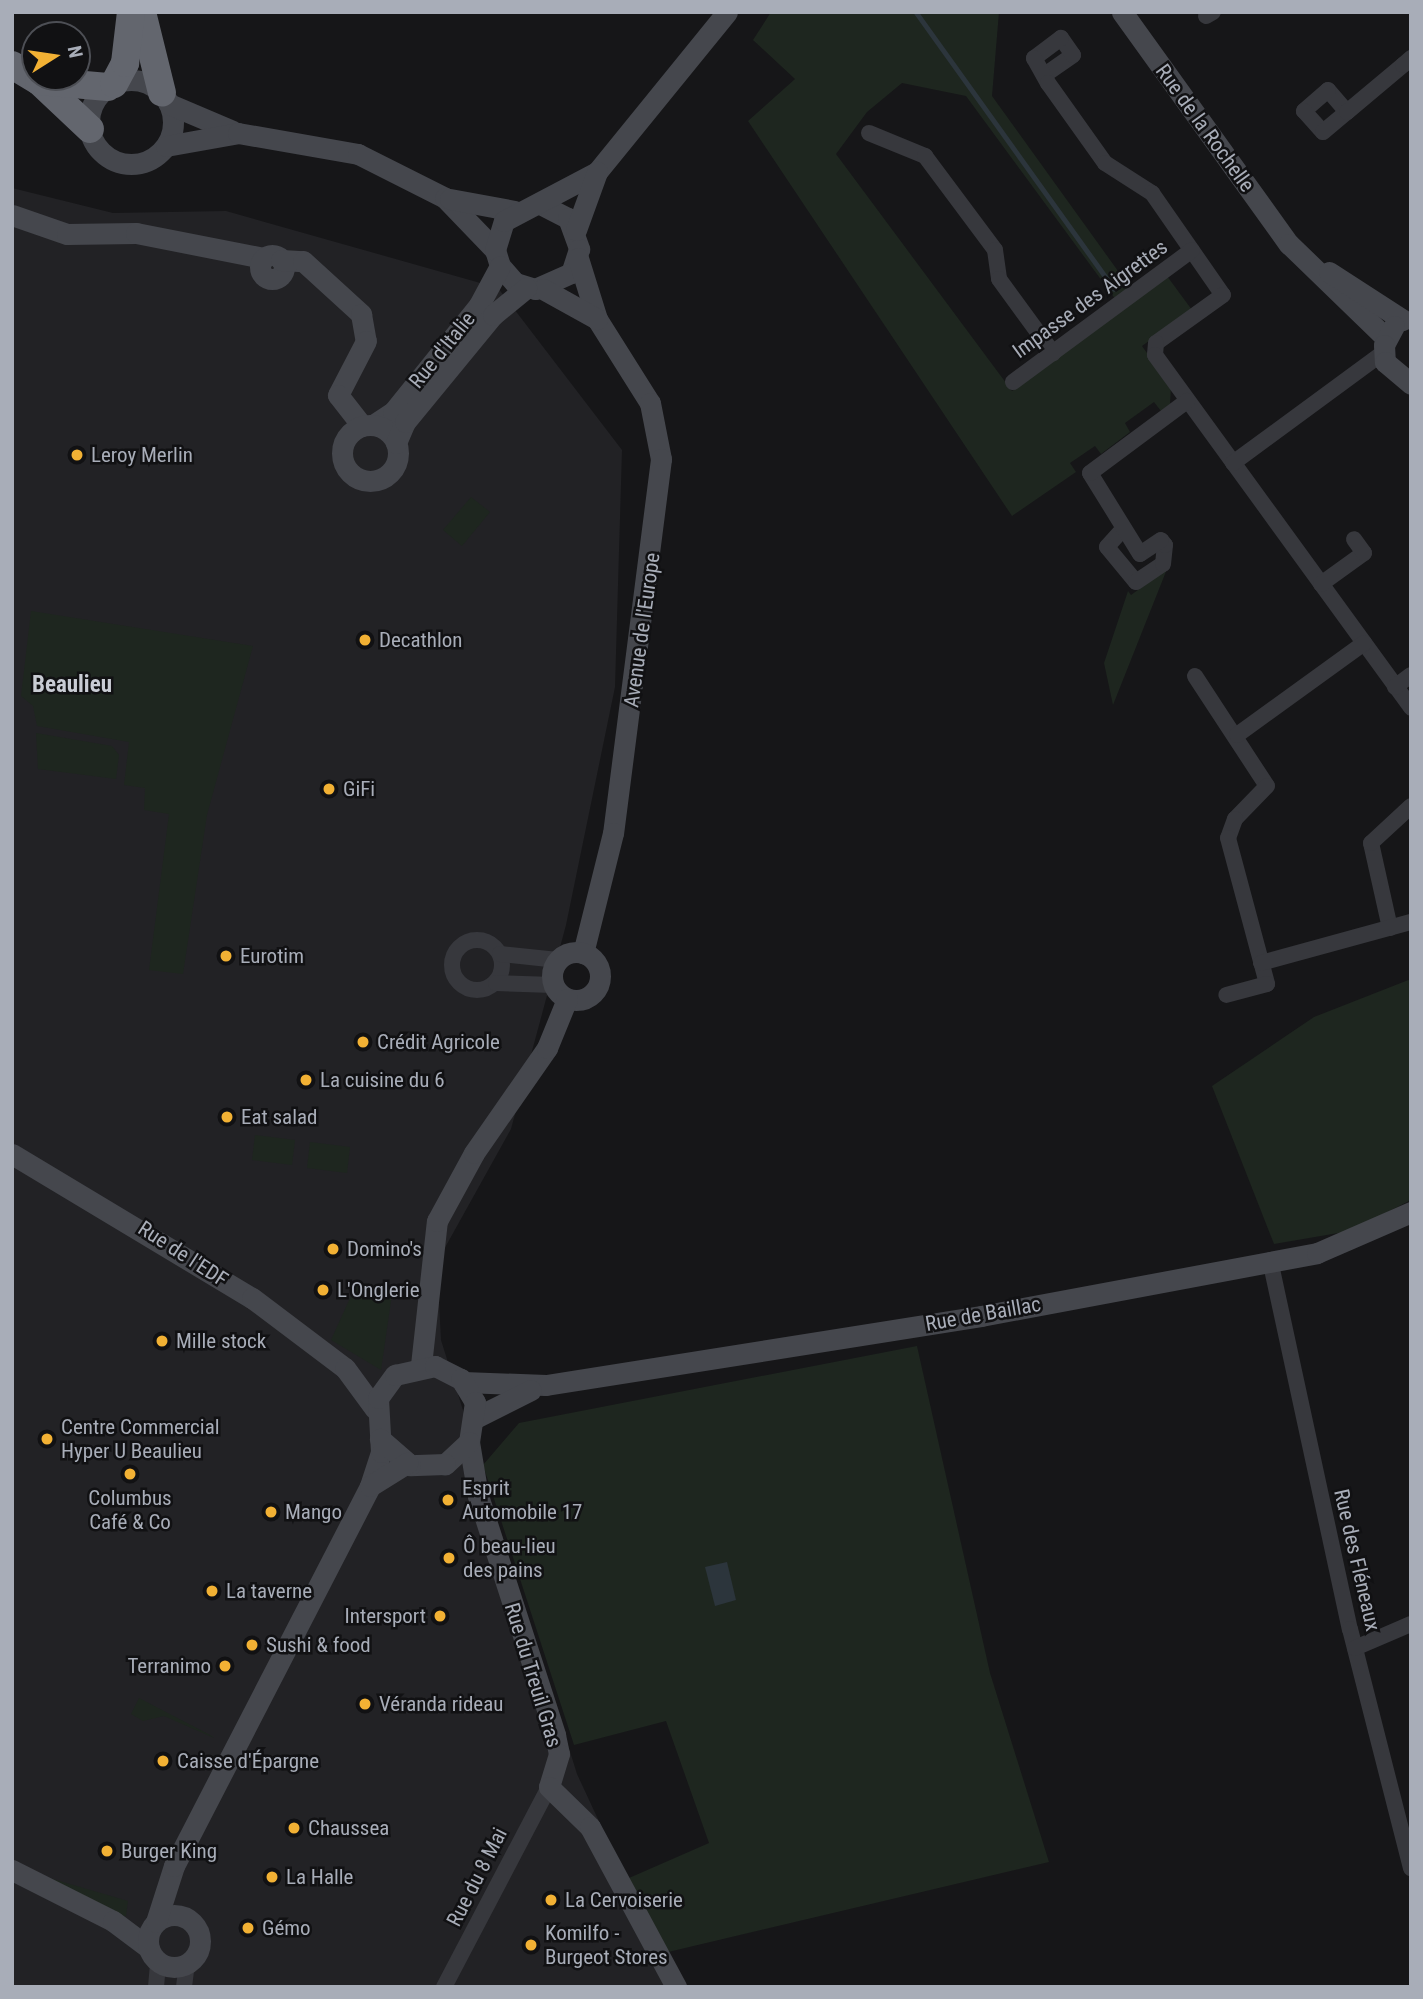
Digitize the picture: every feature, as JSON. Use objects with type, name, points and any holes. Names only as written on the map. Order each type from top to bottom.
[{"type":"highway","points":[[91,84],[111,85],[125,64],[131,12]]},
{"type":"highway","points":[[142,12],[166,98]]},
{"type":"highway","points":[[50,91],[90,129]]},
{"type":"street","points":[[445,198],[497,258],[535,288],[565,278],[578,258],[576,230],[597,172],[727,12]]},
{"type":"street","name":"Rue de la Rochelle","points":[[1122,12],[1289,244],[1384,345],[1389,369],[1411,384]]},
{"type":"street","points":[[1347,113],[1411,58]]},
{"type":"street","points":[[1046,74],[1105,163],[1152,194],[1223,295],[1154,351],[1187,401],[1411,708]]},
{"type":"street","points":[[166,98],[172,133],[166,146],[147,162],[122,164],[100,151],[90,129],[97,98],[111,85],[139,81],[166,98],[238,133],[358,154],[445,198],[515,211],[541,205],[597,172]]},
{"type":"street","points":[[166,146],[238,133]]},
{"type":"street","points":[[869,133],[925,156],[995,250],[999,279],[1053,353]]},
{"type":"street","points":[[541,205],[562,214],[576,230]]},
{"type":"street","points":[[497,258],[504,221],[515,211]]},
{"type":"street","points":[[12,215],[67,234],[136,233],[272,259],[303,261],[361,314],[366,341],[338,395],[368,426],[396,443],[389,473],[359,479],[345,466],[342,449],[368,426]]},
{"type":"street","name":"Rue de la Rochelle","points":[[1289,244],[1407,319]]},
{"type":"street","name":"Impasse des Aigrettes","points":[[1013,382],[1192,250]]},
{"type":"street","name":"Rue d'Italie","points":[[368,426],[393,412],[479,304],[497,258]]},
{"type":"street","name":"Avenue de l'Europe","points":[[578,258],[597,318],[650,403],[661,459],[613,833],[583,953]]},
{"type":"street","name":"Rue d'Italie","points":[[396,443],[405,422],[493,315],[535,288]]},
{"type":"street","name":"Avenue de l'Europe","points":[[535,288],[597,318]]},
{"type":"street","points":[[1233,463],[1384,345],[1407,319]]},
{"type":"street","points":[[1123,529],[1090,482],[1093,466],[1187,401]]},
{"type":"street","points":[[1321,584],[1364,552],[1354,539]]},
{"type":"street","points":[[1237,735],[1364,643]]},
{"type":"street","points":[[1195,676],[1237,735],[1267,786],[1236,819],[1228,838],[1266,984],[1226,995]]},
{"type":"street","points":[[1395,687],[1411,676]]},
{"type":"street","points":[[1390,928],[1371,843],[1411,806]]},
{"type":"street","points":[[1261,963],[1411,922]]},
{"type":"street","points":[[471,940],[485,941],[500,954],[558,960],[583,953],[596,964],[599,982],[584,999],[560,992],[496,982],[466,988],[452,962],[471,940]]},
{"type":"street","points":[[496,982],[500,954]]},
{"type":"street","points":[[421,1365],[437,1221],[474,1153],[547,1048],[560,992],[558,960]]},
{"type":"street","name":"Rue de l'EDF","points":[[12,1154],[166,1241],[345,1368],[375,1409]]},
{"type":"street","name":"Rue de Baillac","points":[[463,1382],[546,1385],[981,1316],[1270,1260],[1355,1240],[1411,1212]]},
{"type":"street","name":"Rue des Fléneaux","points":[[1270,1260],[1355,1648],[1411,1868]]},
{"type":"street","points":[[156,1987],[154,1955],[168,1885],[370,1486],[380,1439],[375,1409],[391,1379],[421,1365],[449,1370],[463,1382],[477,1418],[469,1442],[445,1464],[407,1464],[370,1486]]},
{"type":"street","name":"Rue de l'EDF","points":[[345,1368],[391,1379]]},
{"type":"street","name":"Rue de Baillac","points":[[477,1418],[546,1385]]},
{"type":"street","points":[[380,1439],[407,1464]]},
{"type":"street","name":"Rue du Treuil Gras","points":[[469,1442],[478,1496],[555,1735],[559,1754],[549,1787]]},
{"type":"street","name":"Rue du Treuil Gras","points":[[445,1464],[478,1496]]},
{"type":"street","points":[[1355,1648],[1411,1624]]},
{"type":"street","points":[[549,1787],[590,1827],[676,1987]]},
{"type":"street","name":"Rue du 8 Mai","points":[[444,1987],[549,1787]]},
{"type":"street","points":[[12,1870],[113,1921],[154,1955],[187,1963]]},
{"type":"street","points":[[113,1921],[191,1922],[199,1936],[187,1963],[184,1987]]},
{"type":"shaded area","points":[[771,12],[999,12],[992,96],[1131,289],[1116,300],[966,96],[902,83],[867,112],[836,154],[1012,391],[1167,276],[1192,310],[1142,346],[1171,387],[1170,404],[1161,411],[1154,402],[1125,423],[1130,432],[1101,454],[1095,446],[1070,463],[1076,472],[1012,516],[748,121],[795,79],[753,40]]},
{"type":"shaded area","points":[[12,188],[113,213],[226,211],[498,288],[622,450],[615,687],[566,925],[511,1129],[437,1262],[441,1340],[577,1774],[676,1987],[12,1987]]},
{"type":"shaded area","points":[[471,497],[490,512],[462,546],[443,530]]},
{"type":"shaded area","points":[[1167,569],[1113,705],[1104,663],[1128,591],[1131,595]]},
{"type":"shaded area","points":[[31,611],[253,646],[207,815],[183,974],[149,970],[169,814],[144,810],[145,788],[124,785],[129,742],[37,726],[33,706],[21,696]]},
{"type":"shaded area","points":[[36,733],[112,746],[119,755],[116,779],[38,769]]},
{"type":"shaded area","points":[[1411,979],[1411,1200],[1350,1231],[1274,1244],[1212,1086],[1314,1017]]},
{"type":"shaded area","points":[[255,1135],[295,1140],[292,1165],[252,1160]]},
{"type":"shaded area","points":[[310,1142],[350,1147],[347,1173],[307,1168]]},
{"type":"shaded area","points":[[356,1285],[393,1287],[381,1370],[331,1340]]},
{"type":"shaded area","points":[[917,1346],[990,1673],[1049,1862],[664,1953],[629,1878],[709,1843],[666,1721],[574,1745],[483,1465],[519,1423]]},
{"type":"shaded area","points":[[727,1562],[736,1600],[715,1606],[705,1567]]},
{"type":"shaded area","points":[[139,1698],[214,1738],[164,1716],[143,1721],[131,1714]]},
{"type":"shaded area","points":[[46,1877],[128,1901],[126,1916],[123,1916]]},
{"type":"waterway","points":[[916,12],[1114,289]]},
{"type":"place","name":"Leroy Merlin","points":[[77,455]]},
{"type":"place","name":"Decathlon","points":[[365,640]]},
{"type":"place","name":"GiFi","points":[[329,789]]},
{"type":"place","name":"Eurotim","points":[[226,956]]},
{"type":"place","name":"Crédit Agricole","points":[[363,1042]]},
{"type":"place","name":"La cuisine du 6","points":[[306,1080]]},
{"type":"place","name":"Eat salad","points":[[227,1117]]},
{"type":"place","name":"Domino's","points":[[333,1249]]},
{"type":"place","name":"L'Onglerie","points":[[323,1290]]},
{"type":"place","name":"Mille stock","points":[[162,1341]]},
{"type":"place","name":"Centre Commercial Hyper U Beaulieu","points":[[47,1439]]},
{"type":"place","name":"Columbus Café & Co","points":[[130,1474]]},
{"type":"place","name":"Esprit Automobile 17","points":[[448,1500]]},
{"type":"place","name":"Mango","points":[[271,1512]]},
{"type":"place","name":"Ô beau-lieu des pains","points":[[449,1558]]},
{"type":"place","name":"La taverne","points":[[212,1591]]},
{"type":"place","name":"Intersport","points":[[440,1616]]},
{"type":"place","name":"Sushi & food","points":[[252,1645]]},
{"type":"place","name":"Terranimo","points":[[225,1666]]},
{"type":"place","name":"Véranda rideau","points":[[365,1704]]},
{"type":"place","name":"Caisse d'Épargne","points":[[163,1761]]},
{"type":"place","name":"Chaussea","points":[[294,1828]]},
{"type":"place","name":"Burger King","points":[[107,1851]]},
{"type":"place","name":"La Halle","points":[[272,1877]]},
{"type":"place","name":"La Cervoiserie","points":[[551,1900]]},
{"type":"place","name":"Gémo","points":[[248,1928]]},
{"type":"place","name":"Komilfo - Burgeot Stores","points":[[531,1945]]},
{"type":"district","name":"Beaulieu","points":[[72,685]]}]
